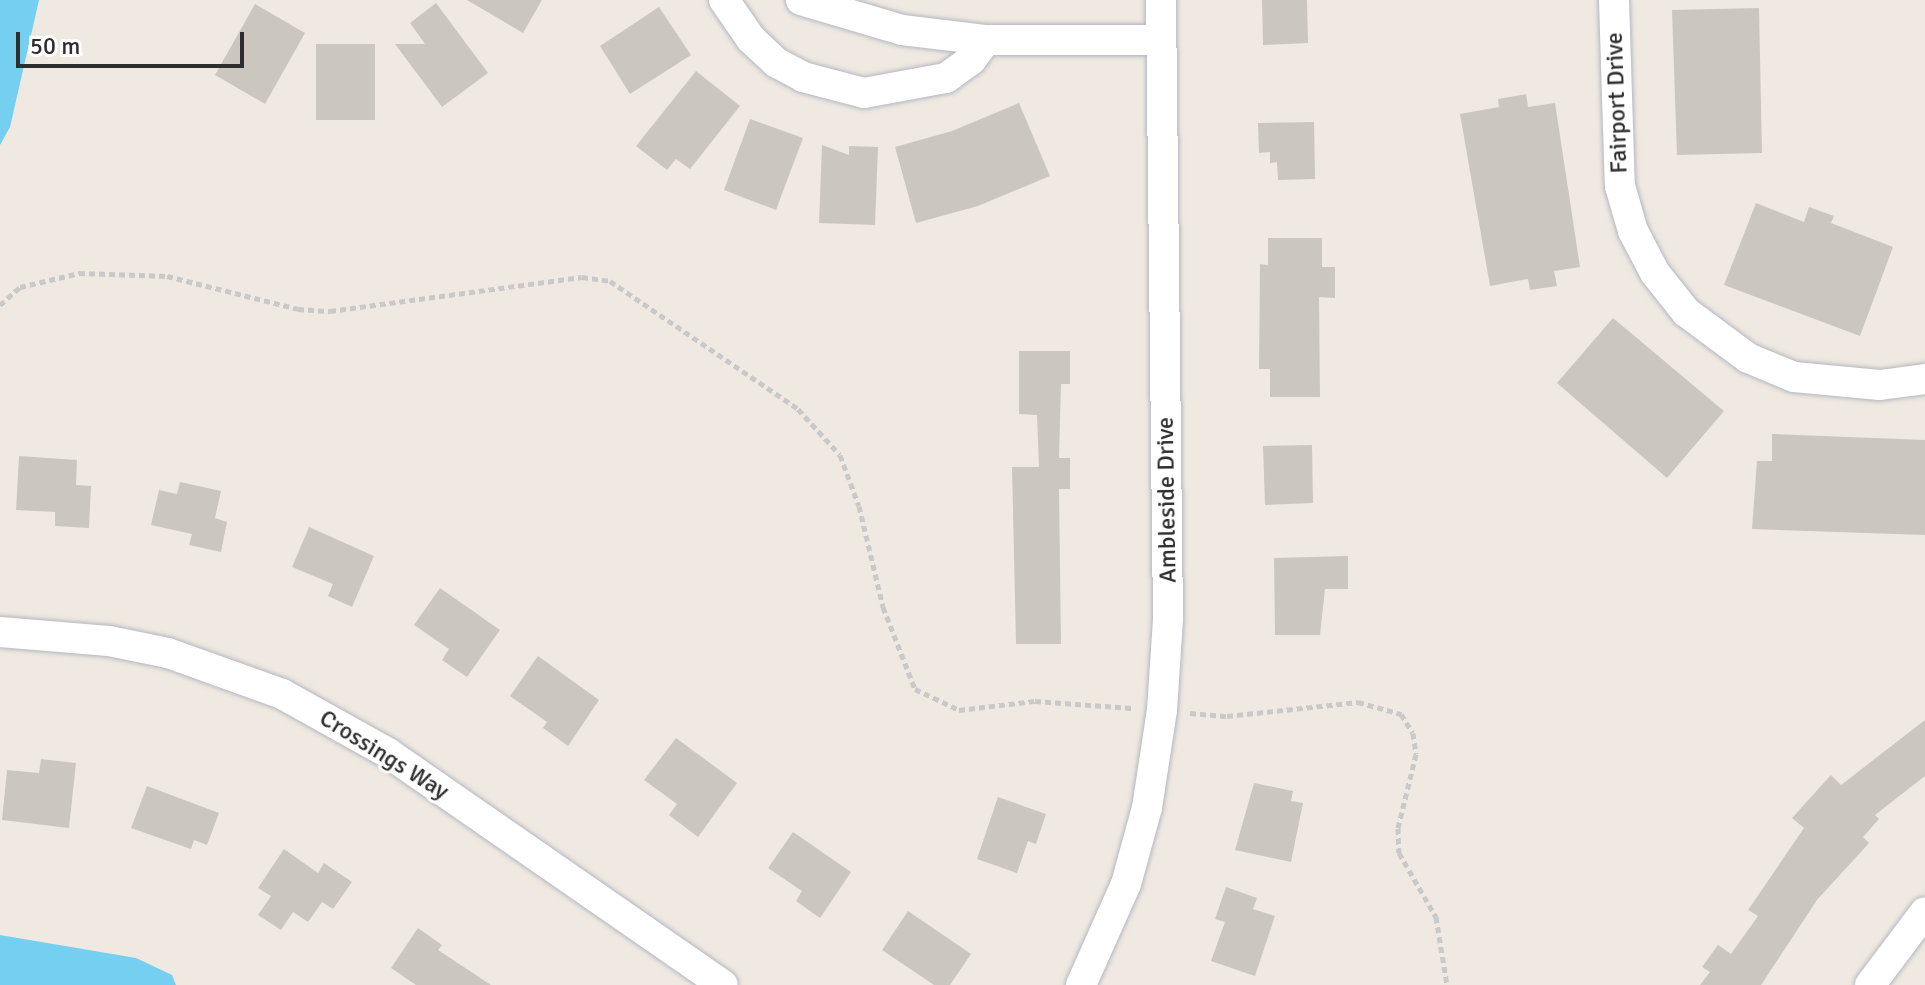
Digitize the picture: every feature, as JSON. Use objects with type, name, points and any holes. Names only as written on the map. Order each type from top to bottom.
[{"type":"street","points":[[724,0],[751,39],[777,63],[803,77],[864,93],[946,78],[971,60],[986,40]]},
{"type":"street","points":[[801,0],[902,30],[986,40],[1161,40]]},
{"type":"street","name":"Ambleside Drive","points":[[1081,985],[1126,884],[1147,808],[1162,710],[1168,619],[1161,0]]},
{"type":"street","name":"Fairport Drive","points":[[1614,0],[1620,186],[1633,231],[1655,273],[1686,312],[1748,358],[1794,377],[1880,385],[1925,379]]},
{"type":"street","name":"Crossings Way","points":[[0,632],[109,641],[168,653],[282,694],[388,753],[723,985]]},
{"type":"street","points":[[1870,985],[1925,912]]},
{"type":"path","points":[[0,305],[20,287],[79,273],[167,276],[298,309],[330,311],[582,277],[610,281],[798,409],[840,455],[859,506],[883,607],[915,689],[959,710],[1062,701],[1227,716],[1358,702],[1401,714],[1413,733],[1416,754],[1398,828],[1399,853],[1436,917],[1447,985]]},
{"type":"water","points":[[0,0],[39,0],[10,127],[0,145]]},
{"type":"water","points":[[0,935],[136,958],[172,975],[176,985],[0,985]]},
{"type":"building","points":[[467,0],[542,0],[523,33]]},
{"type":"building","points":[[1262,0],[1307,0],[1308,43],[1263,45]]},
{"type":"building","points":[[436,3],[488,73],[442,107],[395,44],[425,44],[410,23]]},
{"type":"building","points":[[255,4],[305,33],[265,104],[215,75]]},
{"type":"building","points":[[659,7],[691,55],[630,94],[600,46]]},
{"type":"building","points":[[1759,8],[1762,153],[1677,155],[1672,10]]},
{"type":"building","points":[[316,44],[375,44],[375,120],[316,120]]},
{"type":"building","points":[[696,71],[740,106],[690,169],[676,159],[667,170],[636,146]]},
{"type":"building","points":[[1526,94],[1528,107],[1555,103],[1580,267],[1554,271],[1557,286],[1530,290],[1528,279],[1490,286],[1460,114],[1499,107],[1498,99]]},
{"type":"building","points":[[1019,103],[1050,176],[978,206],[916,223],[895,147],[952,131]]},
{"type":"building","points":[[750,119],[803,138],[776,210],[724,190]]},
{"type":"building","points":[[1314,122],[1315,179],[1278,180],[1277,162],[1270,163],[1270,152],[1259,153],[1258,123]]},
{"type":"building","points":[[822,145],[849,155],[849,146],[878,147],[875,225],[819,223]]},
{"type":"building","points":[[1756,203],[1804,222],[1809,207],[1834,216],[1831,223],[1893,247],[1860,336],[1724,285]]},
{"type":"building","points":[[1268,238],[1322,238],[1322,267],[1335,267],[1335,298],[1319,297],[1320,397],[1270,397],[1270,369],[1259,369],[1260,264],[1268,265]]},
{"type":"building","points":[[1613,318],[1724,411],[1667,478],[1557,383]]},
{"type":"building","points":[[1019,351],[1070,351],[1070,384],[1061,384],[1059,458],[1070,458],[1070,489],[1059,489],[1061,644],[1016,644],[1012,467],[1039,467],[1037,415],[1019,414]]},
{"type":"building","points":[[1772,434],[1925,440],[1925,535],[1752,529],[1757,461],[1772,461]]},
{"type":"building","points":[[1312,445],[1313,503],[1265,505],[1263,446]]},
{"type":"building","points":[[19,456],[77,460],[76,485],[91,486],[89,528],[55,526],[55,512],[16,510]]},
{"type":"building","points":[[180,482],[221,491],[215,518],[227,522],[221,552],[189,545],[192,534],[151,525],[159,490],[177,494]]},
{"type":"building","points":[[309,527],[374,556],[352,607],[328,596],[333,584],[292,567]]},
{"type":"building","points":[[1348,556],[1348,589],[1325,589],[1320,635],[1275,635],[1274,558]]},
{"type":"building","points":[[440,588],[500,630],[467,677],[442,660],[449,649],[414,625]]},
{"type":"building","points":[[538,656],[599,700],[568,746],[543,728],[547,722],[510,696]]},
{"type":"building","points":[[1925,720],[1925,776],[1875,815],[1879,819],[1863,837],[1869,843],[1817,900],[1761,985],[1700,985],[1710,972],[1702,967],[1718,945],[1731,954],[1758,916],[1748,910],[1804,828],[1792,818],[1831,775],[1841,785]]},
{"type":"building","points":[[676,738],[737,783],[698,837],[669,815],[677,804],[644,780]]},
{"type":"building","points":[[41,759],[76,763],[69,828],[2,820],[7,770],[39,773]]},
{"type":"building","points":[[1254,783],[1293,791],[1291,801],[1303,803],[1291,862],[1235,850]]},
{"type":"building","points":[[147,786],[219,813],[207,845],[194,840],[191,849],[131,828]]},
{"type":"building","points":[[998,797],[1046,814],[1036,844],[1028,841],[1017,873],[977,859]]},
{"type":"building","points":[[793,832],[851,872],[820,918],[796,901],[802,891],[768,868]]},
{"type":"building","points":[[284,849],[318,873],[324,863],[352,882],[333,909],[322,902],[308,922],[293,912],[281,930],[258,915],[271,896],[258,888]]},
{"type":"building","points":[[1226,887],[1257,898],[1253,909],[1275,916],[1255,976],[1211,961],[1225,922],[1215,919]]},
{"type":"building","points":[[908,911],[971,954],[950,985],[934,985],[882,950]]},
{"type":"building","points":[[418,928],[442,945],[438,950],[491,985],[416,985],[391,968]]}]
